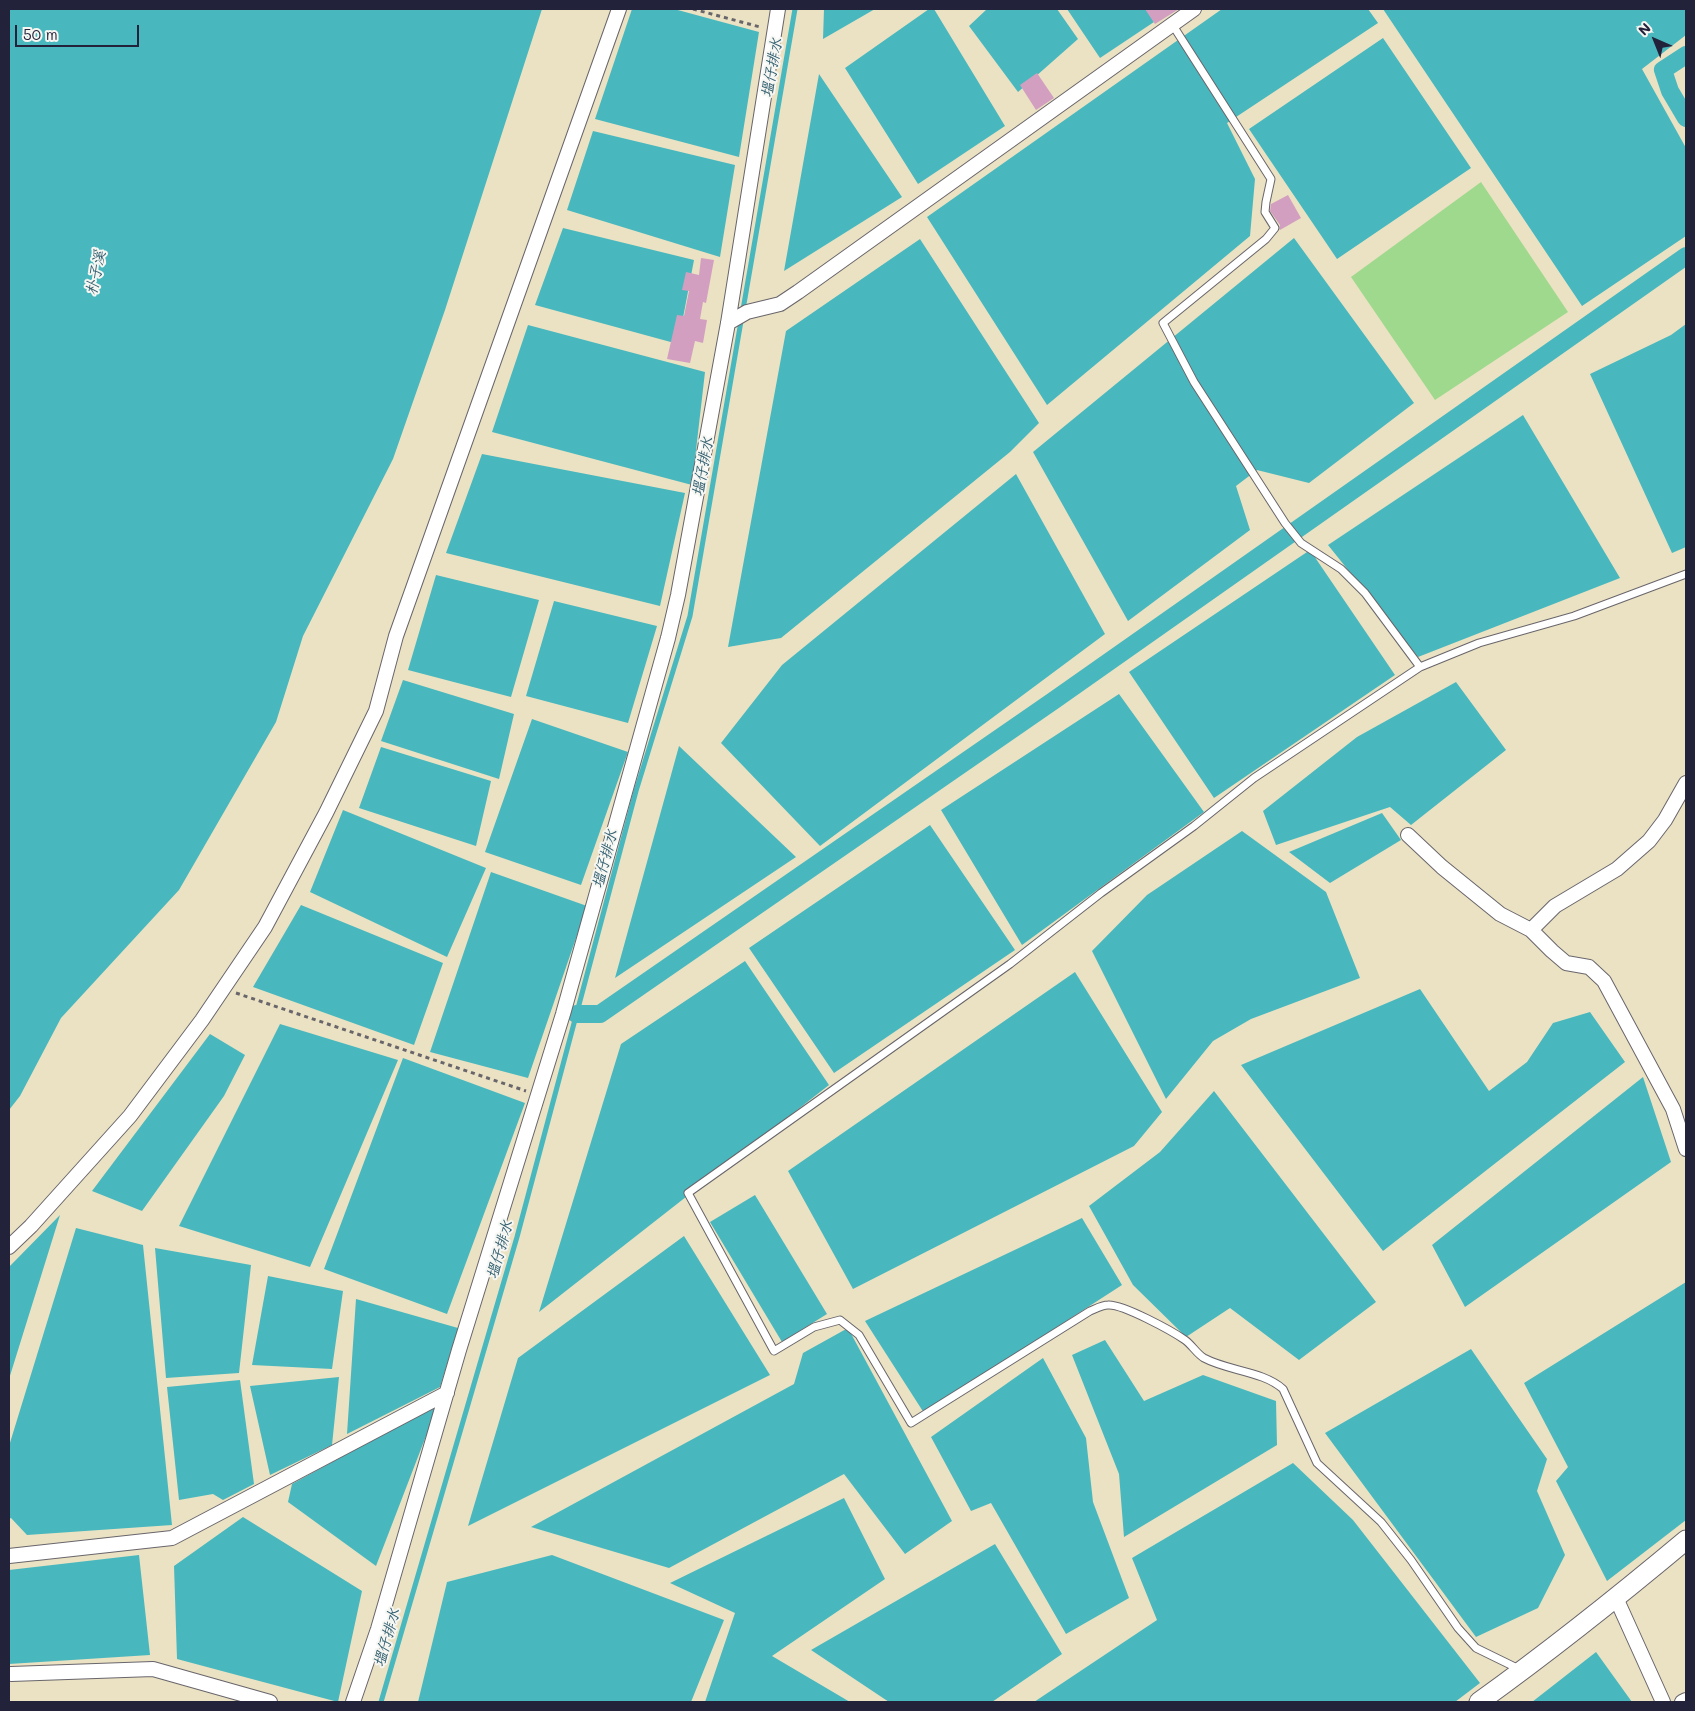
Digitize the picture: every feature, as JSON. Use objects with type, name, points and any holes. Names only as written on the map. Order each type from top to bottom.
[{"type":"main road","points":[[1479,1702],[1616,1598],[1686,1540]]},
{"type":"street","points":[[9,1248],[130,1116],[202,1020],[265,927],[326,813],[376,711],[396,636],[619,9]]},
{"type":"street","points":[[353,1702],[378,1629],[446,1393],[563,1014],[668,638],[678,595],[728,323],[778,9]]},
{"type":"street","points":[[728,323],[747,312],[780,304],[798,292],[1194,9]]},
{"type":"street","points":[[1531,930],[1555,906],[1617,869],[1650,841],[1665,820],[1686,783]]},
{"type":"street","points":[[1408,835],[1442,867],[1500,914],[1531,930],[1552,952],[1566,963],[1589,967],[1604,981],[1673,1109],[1686,1149]]},
{"type":"street","points":[[9,1556],[172,1538],[446,1393]]},
{"type":"street","points":[[1616,1598],[1663,1702]]},
{"type":"street","points":[[12,1674],[153,1670],[270,1702]]},
{"type":"street","points":[[1682,1702],[1686,1700]]},
{"type":"lane","points":[[1172,24],[1271,179],[1265,212],[1276,228],[1266,239],[1163,323],[1194,382],[1285,523],[1301,543],[1341,569],[1365,593],[1420,667]]},
{"type":"lane","points":[[1522,1671],[1476,1648],[1458,1628],[1411,1560],[1381,1522],[1317,1463],[1283,1389],[1275,1382],[1225,1367],[1203,1358],[1185,1340],[1132,1312],[1106,1304],[1090,1312],[911,1423],[859,1335],[840,1320],[814,1327],[774,1351],[688,1193],[1010,964],[1101,893],[1194,826],[1254,778],[1420,667],[1479,643],[1574,616],[1686,574]]},
{"type":"path","points":[[693,9],[775,31]]},
{"type":"path","points":[[224,988],[538,1095]]},
{"type":"green space","points":[[1481,182],[1568,312],[1435,400],[1351,277]]},
{"type":"water","name":"朴子溪","points":[[9,9],[542,9],[445,310],[393,459],[303,636],[276,722],[179,890],[61,1018],[20,1096],[9,1110]]},
{"type":"water","points":[[632,9],[674,9],[759,32],[739,157],[595,119]]},
{"type":"water","points":[[824,9],[875,9],[823,39]]},
{"type":"water","points":[[929,9],[934,9],[1005,126],[918,184],[845,68]]},
{"type":"water","points":[[987,9],[1057,9],[1078,39],[1018,92],[969,26]]},
{"type":"water","points":[[1067,9],[1146,9],[1154,22],[1100,58]]},
{"type":"water","points":[[1222,9],[1368,9],[1378,23],[1227,123],[1255,179],[1250,236],[1047,405],[927,217]]},
{"type":"water","points":[[1383,9],[1686,9],[1686,35],[1642,69],[1686,148],[1686,236],[1582,306]]},
{"type":"water","points":[[1383,38],[1471,168],[1337,259],[1249,129]]},
{"type":"water","points":[[819,74],[902,197],[784,271]]},
{"type":"water","points":[[593,131],[735,165],[720,257],[567,210]]},
{"type":"water","points":[[563,228],[694,260],[678,344],[535,305]]},
{"type":"water","points":[[1294,238],[1414,403],[1309,483],[1257,470],[1236,486],[1250,530],[1128,621],[1033,452]]},
{"type":"water","points":[[920,239],[1039,423],[1010,452],[781,638],[728,647],[786,331]]},
{"type":"water","points":[[1686,324],[1686,547],[1672,553],[1590,374],[1671,335]]},
{"type":"water","points":[[528,325],[705,372],[692,485],[492,432]]},
{"type":"water","points":[[1523,415],[1620,578],[1418,657],[1328,545]]},
{"type":"water","points":[[482,454],[685,493],[660,606],[446,553]]},
{"type":"water","points":[[1016,474],[1105,634],[820,846],[721,743],[782,665]]},
{"type":"water","points":[[1310,550],[1395,675],[1214,798],[1129,672]]},
{"type":"water","points":[[436,575],[539,600],[511,697],[408,670]]},
{"type":"water","points":[[554,601],[657,626],[628,723],[526,696]]},
{"type":"water","points":[[403,680],[514,714],[499,779],[381,741]]},
{"type":"water","points":[[1456,682],[1506,750],[1411,825],[1390,807],[1276,845],[1263,811],[1357,737]]},
{"type":"water","points":[[1119,694],[1204,812],[1022,945],[941,810]]},
{"type":"water","points":[[532,719],[628,752],[581,885],[485,852]]},
{"type":"water","points":[[679,746],[796,857],[615,978]]},
{"type":"water","points":[[381,747],[491,781],[476,846],[359,808]]},
{"type":"water","points":[[343,810],[486,868],[447,957],[310,892]]},
{"type":"water","points":[[1382,813],[1401,840],[1330,883],[1289,852]]},
{"type":"water","points":[[930,825],[1015,950],[834,1073],[749,948]]},
{"type":"water","points":[[1242,831],[1326,892],[1360,978],[1251,1019],[1213,1041],[1166,1099],[1092,951],[1147,895]]},
{"type":"water","points":[[491,872],[587,906],[528,1078],[430,1052]]},
{"type":"water","points":[[301,905],[443,963],[414,1045],[253,987]]},
{"type":"water","points":[[745,961],[829,1085],[539,1312],[621,1044]]},
{"type":"water","points":[[1075,972],[1162,1112],[1134,1146],[853,1289],[788,1171]]},
{"type":"water","points":[[1420,989],[1489,1091],[1527,1062],[1553,1023],[1590,1012],[1625,1062],[1383,1251],[1241,1065]]},
{"type":"water","points":[[280,1024],[398,1060],[310,1267],[179,1226]]},
{"type":"water","points":[[210,1034],[245,1055],[224,1096],[142,1211],[92,1191]]},
{"type":"water","points":[[403,1058],[525,1103],[447,1314],[324,1269]]},
{"type":"water","points":[[1643,1077],[1671,1162],[1465,1307],[1432,1245]]},
{"type":"water","points":[[1214,1091],[1376,1302],[1299,1360],[1230,1308],[1186,1337],[1133,1285],[1089,1206],[1160,1152]]},
{"type":"water","points":[[755,1195],[827,1314],[782,1342],[710,1222]]},
{"type":"water","points":[[60,1215],[9,1379],[9,1267]]},
{"type":"water","points":[[1082,1218],[1122,1285],[924,1413],[865,1321]]},
{"type":"water","points":[[76,1228],[143,1245],[172,1525],[27,1535],[11,1518],[9,1519],[9,1446]]},
{"type":"water","points":[[684,1236],[770,1375],[468,1526],[518,1358]]},
{"type":"water","points":[[155,1248],[251,1265],[239,1373],[166,1378]]},
{"type":"water","points":[[268,1276],[343,1291],[332,1369],[252,1365]]},
{"type":"water","points":[[1686,1282],[1686,1520],[1607,1581],[1556,1481],[1568,1467],[1524,1383]]},
{"type":"water","points":[[356,1299],[458,1328],[440,1387],[347,1434]]},
{"type":"water","points":[[848,1328],[952,1521],[905,1554],[844,1474],[669,1568],[531,1527],[794,1384],[803,1353]]},
{"type":"water","points":[[1105,1340],[1144,1401],[1203,1375],[1276,1401],[1277,1445],[1124,1537],[1119,1474],[1072,1355]]},
{"type":"water","points":[[1471,1349],[1547,1459],[1537,1491],[1565,1555],[1538,1608],[1476,1637],[1325,1433]]},
{"type":"water","points":[[1043,1358],[1086,1438],[1093,1502],[1129,1598],[1066,1634],[991,1503],[971,1511],[931,1437]]},
{"type":"water","points":[[339,1377],[332,1445],[270,1475],[250,1386]]},
{"type":"water","points":[[240,1380],[254,1484],[223,1500],[213,1494],[179,1500],[167,1387]]},
{"type":"water","points":[[433,1407],[436,1410],[376,1566],[288,1502],[292,1484]]},
{"type":"water","points":[[1293,1463],[1353,1520],[1480,1683],[1455,1702],[1034,1702],[1157,1620],[1132,1558]]},
{"type":"water","points":[[844,1498],[885,1579],[772,1656],[850,1702],[705,1702],[735,1613],[670,1583]]},
{"type":"water","points":[[243,1517],[362,1591],[338,1702],[177,1659],[174,1566]]},
{"type":"water","points":[[995,1544],[1062,1654],[992,1702],[889,1702],[811,1650]]},
{"type":"water","points":[[139,1555],[150,1655],[9,1664],[9,1570]]},
{"type":"water","points":[[552,1555],[724,1620],[691,1702],[418,1702],[447,1582]]},
{"type":"water","points":[[1596,1652],[1632,1702],[1532,1702]]},
{"type":"building","points":[[1145,9],[1179,9],[1155,24]]},
{"type":"building","points":[[1037,73],[1054,98],[1036,110],[1020,85]]},
{"type":"building","points":[[1288,195],[1301,218],[1280,230],[1280,225],[1270,211],[1271,204]]},
{"type":"building","points":[[701,258],[714,260],[706,303],[703,302],[700,319],[707,320],[703,343],[695,341],[690,363],[667,359],[677,315],[684,316],[689,291],[682,290],[686,272],[699,275]]},
{"type":"waterway","name":"塭仔排水","points":[[381,1702],[517,1237],[636,791],[690,616],[795,9]]},
{"type":"waterway","points":[[1686,55],[1663,70],[1670,91],[1686,118]]},
{"type":"waterway","points":[[576,1014],[600,1014],[1053,701],[1686,256]]}]
